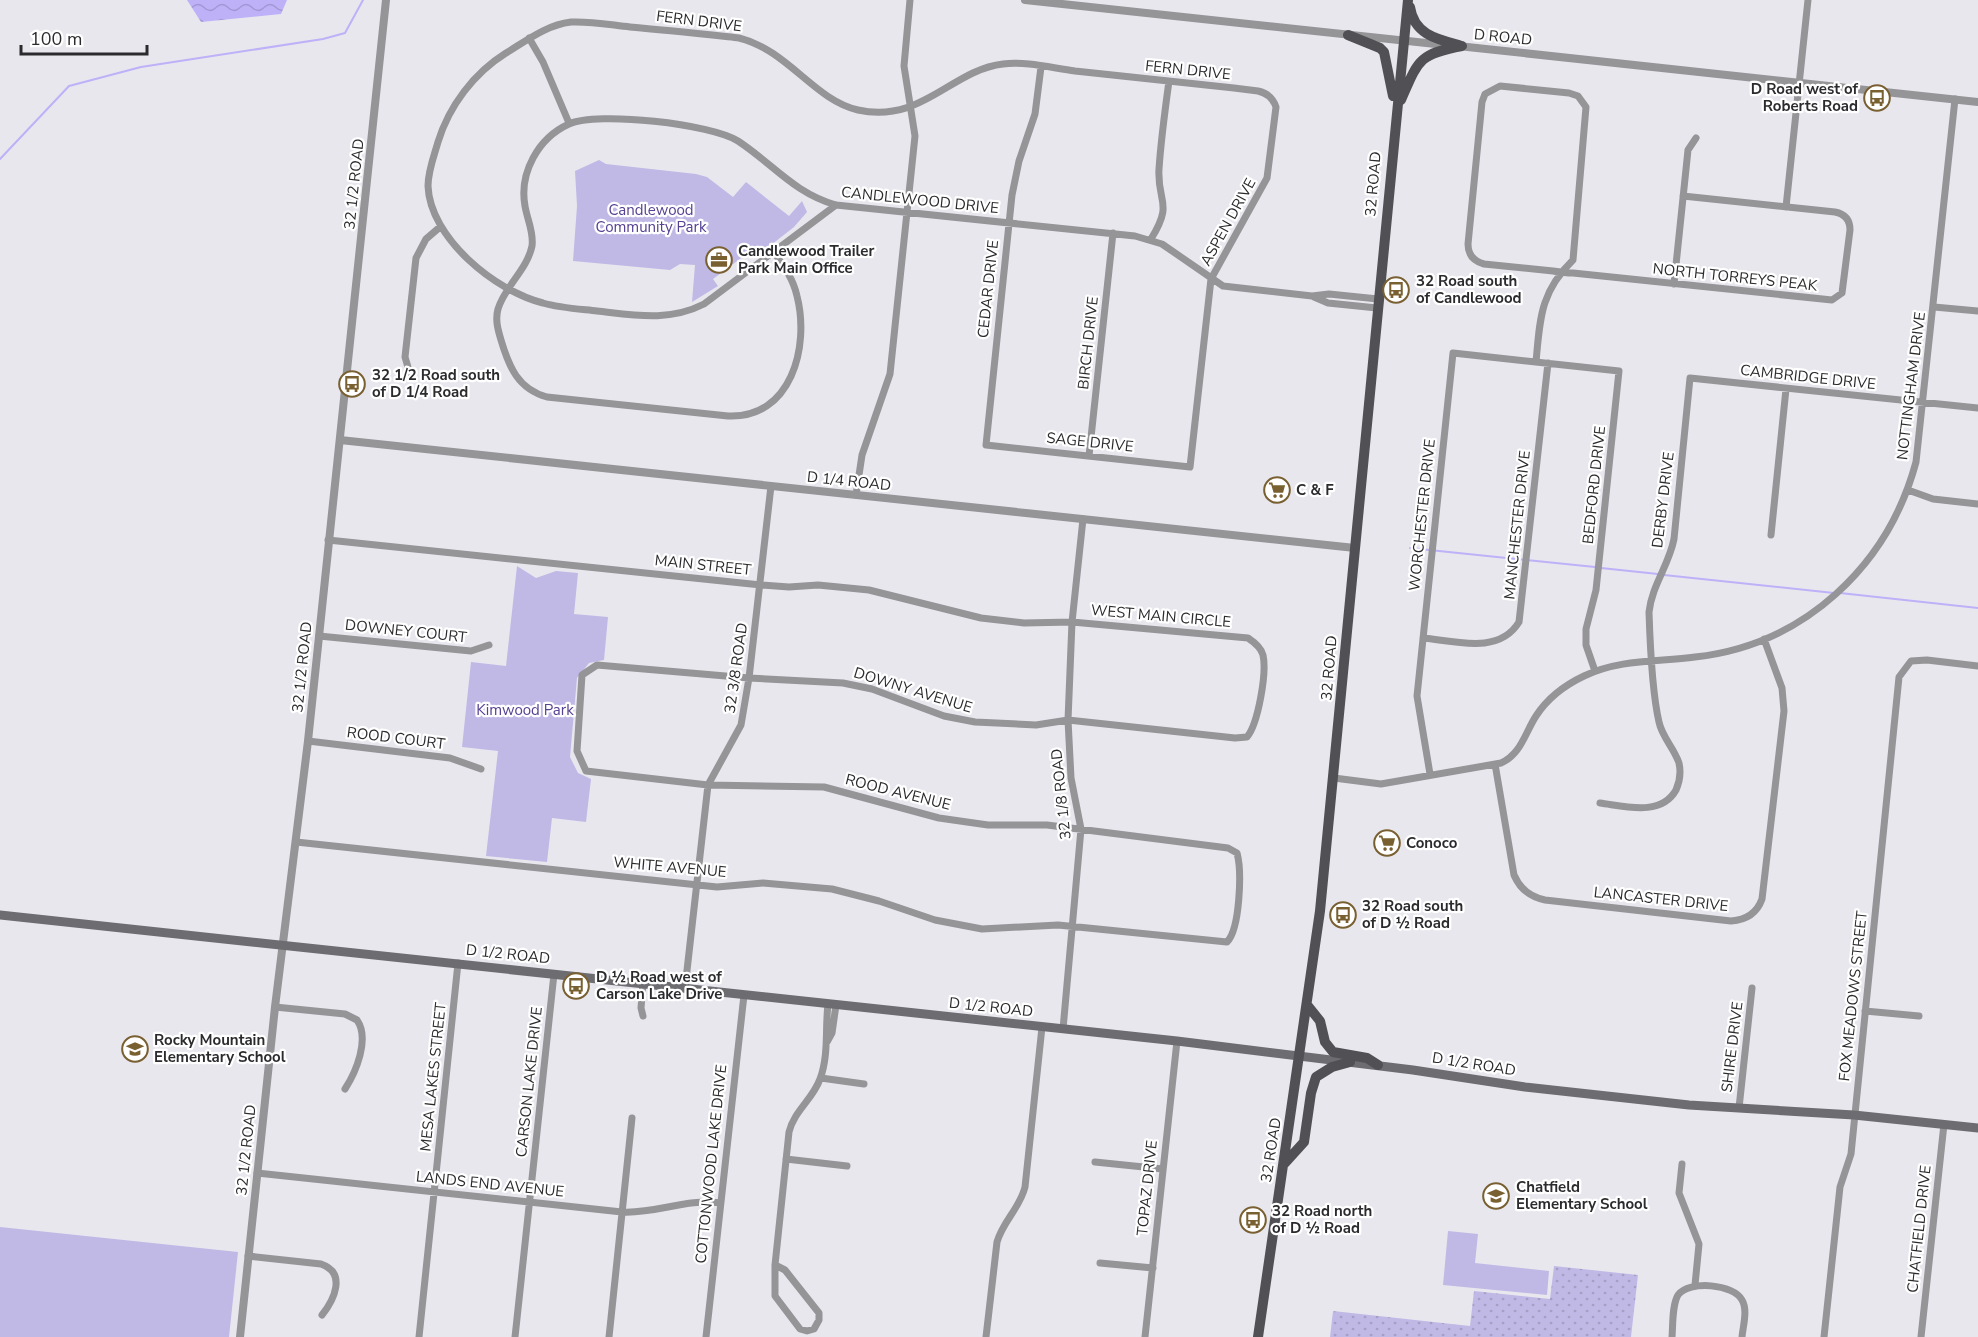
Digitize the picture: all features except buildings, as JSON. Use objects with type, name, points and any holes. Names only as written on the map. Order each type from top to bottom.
[{"type":"main road","points":[[1408,0],[1413,18],[1421,31],[1431,38],[1462,46]]},
{"type":"main road","name":"32 ROAD","points":[[1258,1337],[1308,1006],[1334,778],[1377,304],[1408,0]]},
{"type":"main road","points":[[1348,34],[1384,52],[1396,111]]},
{"type":"main road","points":[[1396,111],[1414,69],[1426,56],[1462,46]]},
{"type":"main road","name":"D 1/2 ROAD","points":[[0,915],[1177,1041],[1378,1065],[1525,1087],[1689,1105],[1854,1115],[1978,1128]]},
{"type":"main road","points":[[1308,1006],[1320,1021],[1325,1042],[1334,1052],[1367,1058],[1378,1065]]},
{"type":"main road","points":[[1284,1163],[1304,1142],[1311,1093],[1316,1077],[1332,1067],[1350,1062]]},
{"type":"street","name":"32 1/2 ROAD","points":[[240,1337],[275,1007],[308,741],[386,0]]},
{"type":"street","points":[[856,495],[864,445],[890,374],[915,136],[904,66],[910,0]]},
{"type":"street","name":"D ROAD","points":[[1025,0],[1978,102]]},
{"type":"street","points":[[1683,196],[1786,207],[1808,0]]},
{"type":"street","name":"FERN DRIVE","points":[[836,205],[704,304],[671,315],[647,316],[541,303],[488,276],[440,227],[432,209],[428,186],[431,165],[445,123],[465,91],[483,71],[529,38],[544,30],[572,22],[739,38],[771,50],[828,96],[848,107],[878,112],[925,101],[993,66],[1009,64],[1258,91],[1272,99]]},
{"type":"street","points":[[529,38],[543,62],[569,123],[543,143],[527,170],[523,196],[532,234],[531,247],[525,263],[507,287],[498,308],[497,326],[511,370],[529,389],[555,398],[741,416],[764,409],[778,398],[795,367],[800,324],[798,297],[788,273],[772,251]]},
{"type":"street","name":"CEDAR DRIVE","points":[[986,445],[1009,222],[1017,169],[1038,99],[1041,67]]},
{"type":"street","points":[[1151,239],[1161,221],[1165,205],[1159,173],[1169,81]]},
{"type":"street","name":"NORTH TORREYS PEAK","points":[[1561,272],[1573,260],[1586,107],[1581,99],[1573,94],[1495,87],[1488,91],[1482,102],[1469,251],[1472,258],[1484,264],[1674,284],[1832,300],[1844,290],[1850,227],[1846,218],[1835,212],[1786,207]]},
{"type":"street","name":"ASPEN DRIVE","points":[[1191,467],[1211,279],[1267,178],[1276,112],[1272,99]]},
{"type":"street","name":"NOTTINGHAM DRIVE","points":[[1334,778],[1381,783],[1507,760],[1516,752],[1536,717],[1551,698],[1577,679],[1595,671],[1652,659],[1723,653],[1764,639],[1808,617],[1853,579],[1887,535],[1908,490],[1919,447],[1955,99]]},
{"type":"street","name":"CANDLEWOOD DRIVE","points":[[569,123],[608,118],[714,130],[737,141],[810,197],[836,205],[1113,233],[1151,239],[1223,286],[1237,290],[1312,296],[1328,303],[1377,304]]},
{"type":"street","points":[[1674,284],[1688,150],[1696,138]]},
{"type":"street","points":[[410,374],[405,357],[416,258],[426,239],[440,227]]},
{"type":"street","name":"BIRCH DRIVE","points":[[1089,456],[1113,233]]},
{"type":"street","points":[[1536,362],[1542,306],[1561,272]]},
{"type":"street","points":[[1934,308],[1978,311]]},
{"type":"street","name":"WORCHESTER DRIVE","points":[[1430,774],[1418,696],[1453,353],[1548,363]]},
{"type":"street","name":"MANCHESTER DRIVE","points":[[1424,638],[1488,644],[1506,636],[1519,622],[1548,363]]},
{"type":"street","name":"BEDFORD DRIVE","points":[[1548,363],[1619,371],[1596,590],[1586,629],[1586,645],[1595,671]]},
{"type":"street","name":"CAMBRIDGE DRIVE","points":[[1690,378],[1978,408]]},
{"type":"street","name":"DERBY DRIVE","points":[[1600,803],[1657,806],[1673,794],[1678,783],[1679,763],[1659,723],[1652,659],[1650,602],[1674,539],[1690,378]]},
{"type":"street","points":[[1771,535],[1786,389]]},
{"type":"street","name":"D 1/4 ROAD","points":[[340,440],[1356,548]]},
{"type":"street","name":"SAGE DRIVE","points":[[986,445],[1191,467]]},
{"type":"street","name":"32 3/8 ROAD","points":[[685,988],[708,785],[741,725],[761,585],[771,486]]},
{"type":"street","points":[[1908,490],[1933,499],[1978,504]]},
{"type":"street","name":"32 1/8 ROAD","points":[[1063,1029],[1081,829],[1071,778],[1068,720],[1072,622],[1083,519]]},
{"type":"street","name":"MAIN STREET","points":[[328,540],[761,585],[789,587],[818,585],[869,590],[981,618],[1024,623],[1072,622]]},
{"type":"street","name":"WEST MAIN CIRCLE","points":[[1072,622],[1248,638]]},
{"type":"street","name":"DOWNEY COURT","points":[[319,636],[471,651],[489,645]]},
{"type":"street","name":"DOWNY AVENUE","points":[[586,771],[576,751],[582,675],[597,665],[749,678],[843,682],[872,689],[944,716],[975,722],[1036,725],[1068,720],[1235,738],[1247,737],[1253,730],[1256,719],[1263,655],[1257,645],[1248,638]]},
{"type":"street","name":"LANCASTER DRIVE","points":[[1495,764],[1513,870],[1519,885],[1533,897],[1731,921],[1748,917],[1757,909],[1762,899],[1784,711],[1782,688],[1764,639]]},
{"type":"street","name":"FOX MEADOWS STREET","points":[[1824,1337],[1840,1187],[1851,1154],[1899,677],[1911,661],[1927,660],[1978,666]]},
{"type":"street","name":"ROOD COURT","points":[[308,741],[450,758],[481,769]]},
{"type":"street","name":"ROOD AVENUE","points":[[586,771],[708,785],[824,787],[939,818],[988,825],[1047,825],[1228,848],[1237,853],[1240,864],[1235,925],[1233,936],[1227,942]]},
{"type":"street","name":"WHITE AVENUE","points":[[296,842],[717,887],[773,883],[832,889],[879,901],[935,921],[982,929],[1074,926],[1227,942]]},
{"type":"street","name":"MESA LAKES STREET","points":[[418,1337],[458,963]]},
{"type":"street","name":"CARSON LAKE DRIVE","points":[[515,1337],[554,974]]},
{"type":"street","points":[[643,983],[641,1008],[643,1016]]},
{"type":"street","name":"SHIRE DRIVE","points":[[1739,1108],[1752,988]]},
{"type":"street","name":"COTTONWOOD LAKE DRIVE","points":[[706,1337],[744,995]]},
{"type":"street","points":[[775,1265],[785,1270],[819,1313],[819,1320],[814,1329],[807,1331],[800,1329],[775,1296],[775,1265],[786,1159],[793,1120],[821,1078],[827,1042],[832,1034],[832,1004]]},
{"type":"street","points":[[275,1007],[345,1014],[357,1020],[361,1033],[357,1071],[345,1089]]},
{"type":"street","points":[[1866,1011],[1919,1016]]},
{"type":"street","points":[[986,1337],[1000,1230],[1019,1205],[1025,1187],[1042,1027]]},
{"type":"street","name":"TOPAZ DRIVE","points":[[1145,1337],[1177,1041]]},
{"type":"street","points":[[821,1078],[864,1084]]},
{"type":"street","points":[[609,1337],[632,1118]]},
{"type":"street","name":"CHATFIELD DRIVE","points":[[1921,1337],[1944,1124]]},
{"type":"street","points":[[786,1159],[848,1166]]},
{"type":"street","points":[[1095,1162],[1163,1169]]},
{"type":"street","points":[[1682,1164],[1679,1193],[1699,1244],[1695,1285]]},
{"type":"street","name":"LANDS END AVENUE","points":[[257,1173],[622,1212],[647,1212],[698,1202],[720,1203]]},
{"type":"street","points":[[248,1256],[321,1264],[329,1268],[336,1279],[334,1300],[322,1315]]},
{"type":"street","points":[[1100,1263],[1153,1268]]},
{"type":"street","points":[[1672,1337],[1676,1300],[1684,1289],[1695,1285],[1729,1289],[1738,1294],[1744,1306],[1742,1337]]},
{"type":"green space","name":"Candlewood Community Park","points":[[599,160],[606,164],[707,177],[733,197],[746,182],[789,216],[802,201],[807,212],[794,227],[757,256],[752,250],[713,279],[718,286],[692,302],[695,265],[680,264],[670,270],[573,261],[577,206],[575,171]]},
{"type":"green space","name":"Kimwood Park","points":[[517,566],[536,578],[556,571],[578,573],[574,614],[608,617],[604,660],[589,663],[577,678],[570,757],[578,773],[591,779],[586,822],[552,818],[547,862],[486,856],[498,751],[462,747],[471,662],[506,666]]},
{"type":"green space","points":[[0,1227],[238,1252],[229,1337],[0,1337]]},
{"type":"green space","points":[[1448,1231],[1478,1234],[1475,1263],[1549,1271],[1547,1295],[1443,1285]]},
{"type":"green space","points":[[1554,1266],[1638,1275],[1631,1337],[1330,1337],[1333,1311],[1470,1326],[1474,1291],[1550,1299]]},
{"type":"water","points":[[187,0],[287,0],[281,14],[201,22]]},
{"type":"waterway","points":[[0,159],[69,86],[141,67],[323,39],[345,33],[363,0]]},
{"type":"waterway","points":[[1410,548],[1595,567]]},
{"type":"waterway","points":[[1601,568],[1658,574]]},
{"type":"waterway","points":[[1664,575],[1834,593]]},
{"type":"waterway","points":[[1840,593],[1978,608]]},
{"type":"place","name":"D Road west of Roberts Road","points":[[1877,98]]},
{"type":"place","name":"Candlewood Trailer Park Main Office","points":[[719,260]]},
{"type":"place","name":"32 Road south of Candlewood","points":[[1396,290]]},
{"type":"place","name":"32 1/2 Road south of D 1/4 Road","points":[[352,384]]},
{"type":"place","name":"C & F","points":[[1277,490]]},
{"type":"place","name":"Conoco","points":[[1387,843]]},
{"type":"place","name":"32 Road south of D ½ Road","points":[[1343,915]]},
{"type":"place","name":"D ½ Road west of Carson Lake Drive","points":[[576,986]]},
{"type":"place","name":"Rocky Mountain Elementary School","points":[[135,1049]]},
{"type":"place","name":"Chatfield Elementary School","points":[[1496,1196]]},
{"type":"place","name":"32 Road north of D ½ Road","points":[[1253,1220]]}]
